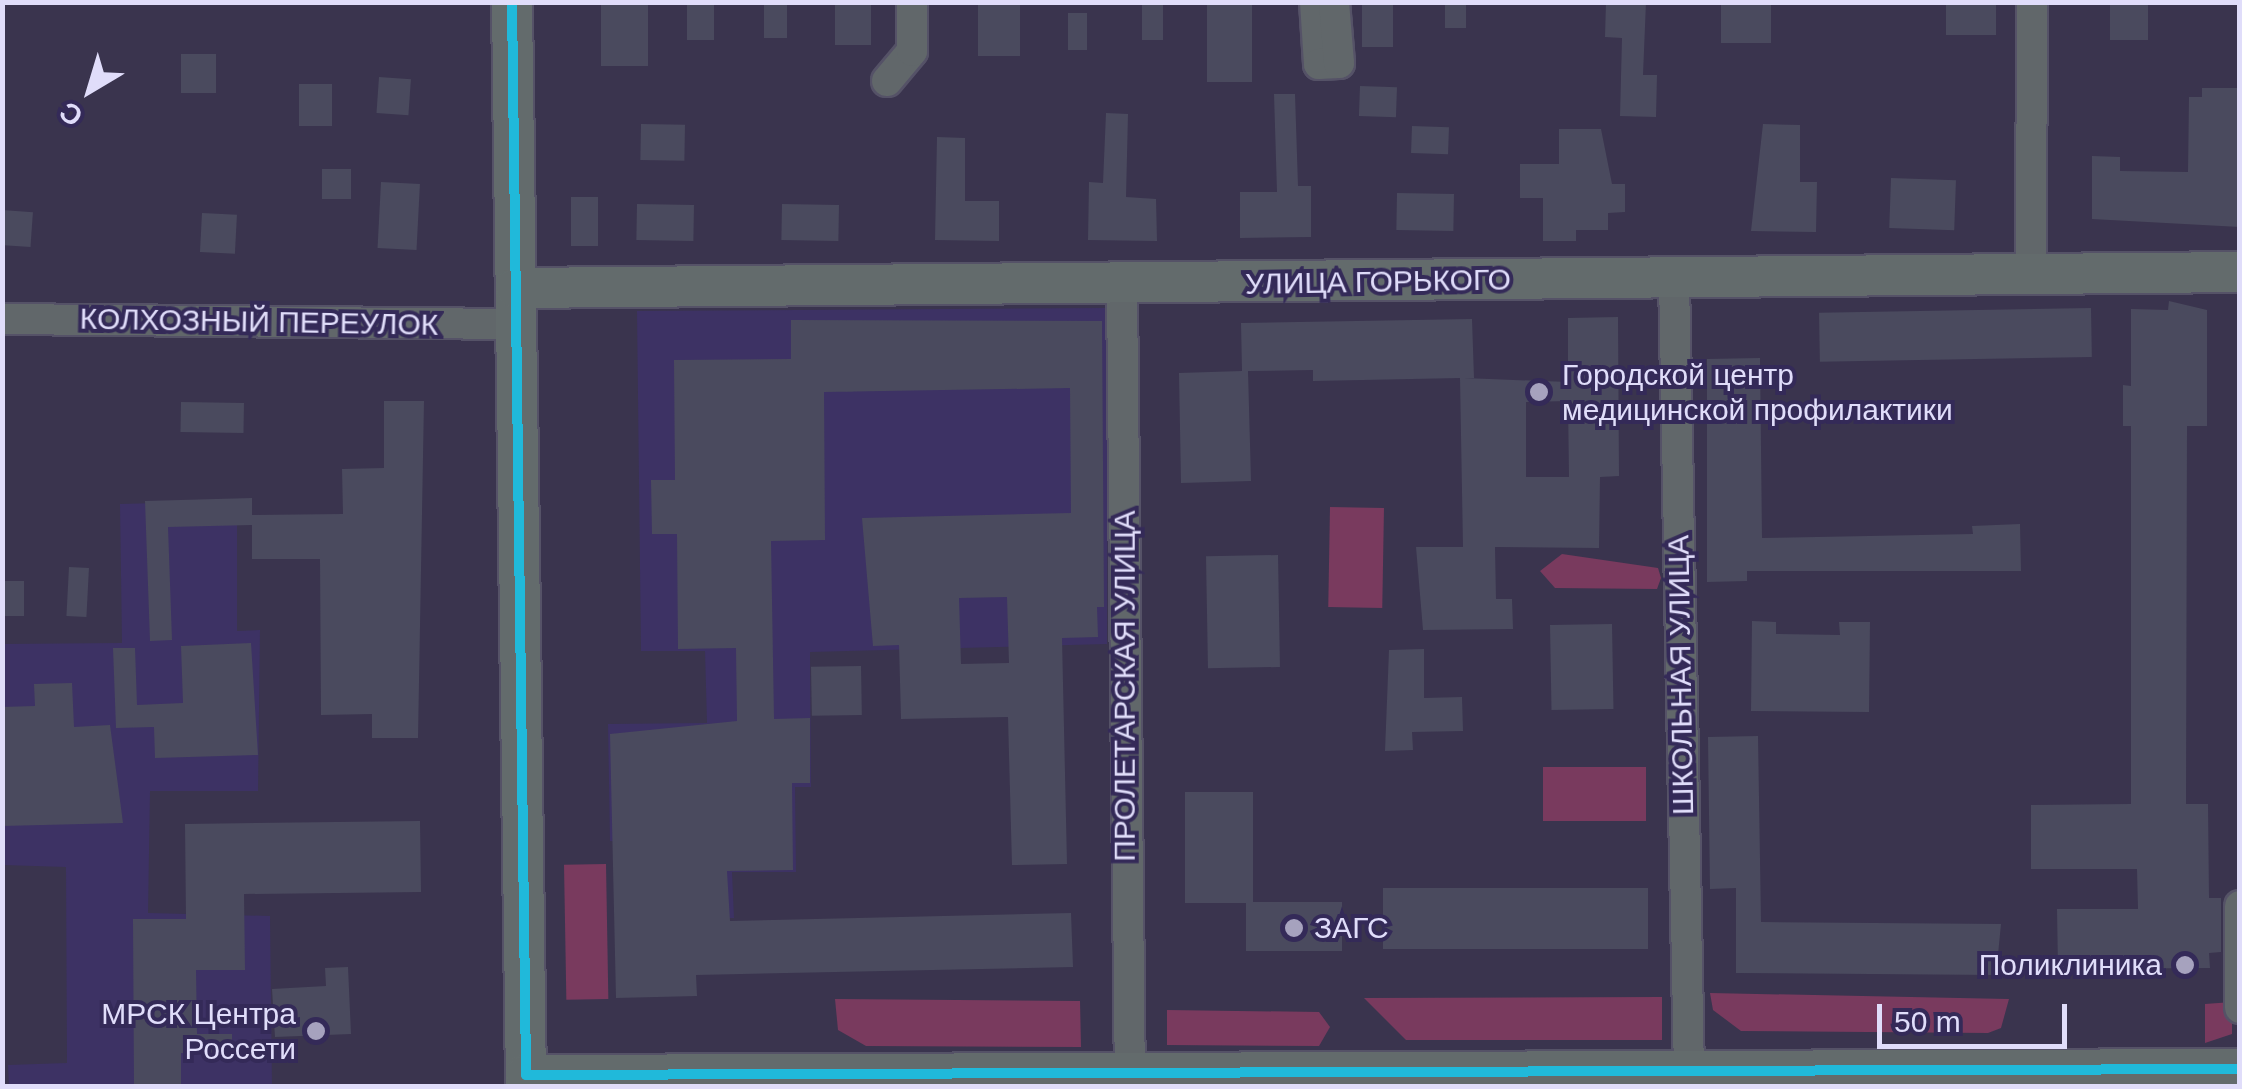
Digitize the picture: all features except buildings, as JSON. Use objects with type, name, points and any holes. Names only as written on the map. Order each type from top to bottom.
[{"type":"street","points":[[512,2],[526,1081],[1548,1079],[1688,1071],[1842,1078],[2240,1069]]},
{"type":"street","points":[[887,80],[912,51],[912,2]]},
{"type":"street","points":[[1315,2],[1319,64],[1339,63],[1334,2]]},
{"type":"street","points":[[2031,274],[2032,2]]},
{"type":"street","name":"УЛИЦА ГОРЬКОГО","points":[[516,306],[1122,286],[2240,272]]},
{"type":"street","name":"ШКОЛЬНАЯ УЛИЦА","points":[[1674,278],[1688,1071]]},
{"type":"street","name":"ПРОЛЕТАРСКАЯ УЛИЦА","points":[[1122,286],[1130,1080]]},
{"type":"street","name":"КОЛХОЗНЫЙ ПЕРЕУЛОК","points":[[2,319],[516,306]]},
{"type":"street","points":[[2240,906],[2240,1008]]},
{"type":"shaded area","points":[[1108,308],[1107,644],[810,652],[811,787],[795,787],[796,872],[732,872],[734,918],[630,918],[625,842],[610,841],[608,724],[707,723],[705,651],[641,651],[637,311]]},
{"type":"shaded area","points":[[237,501],[237,631],[260,630],[258,791],[150,791],[148,913],[270,916],[272,1086],[9,1086],[8,1065],[67,1063],[66,867],[3,865],[3,644],[122,643],[120,504]]},
{"type":"shaded area","points":[[1330,507],[1384,508],[1382,608],[1328,607]]},
{"type":"shaded area","points":[[1562,554],[1658,568],[1661,578],[1657,589],[1555,588],[1540,571]]},
{"type":"shaded area","points":[[1543,767],[1646,767],[1646,821],[1543,821]]},
{"type":"shaded area","points":[[606,864],[608,999],[566,1000],[564,865]]},
{"type":"shaded area","points":[[1710,993],[2009,999],[2001,1028],[1988,1033],[1741,1031],[1713,1010]]},
{"type":"shaded area","points":[[1662,997],[1662,1040],[1406,1040],[1364,998]]},
{"type":"shaded area","points":[[835,999],[1080,1001],[1081,1047],[866,1046],[838,1030]]},
{"type":"shaded area","points":[[2232,1002],[2232,1034],[2205,1043],[2205,1004]]},
{"type":"shaded area","points":[[1167,1010],[1319,1012],[1330,1027],[1319,1046],[1167,1045]]},
{"type":"transit line","points":[[512,2],[526,1075],[2240,1069]]},
{"type":"place","name":"Городской центр медицинской профилактики","points":[[1539,392]]},
{"type":"place","name":"ЗАГС","points":[[1294,928]]},
{"type":"place","name":"Поликлиника","points":[[2185,965]]},
{"type":"place","name":"МРСК Центра Россети","points":[[316,1031]]}]
